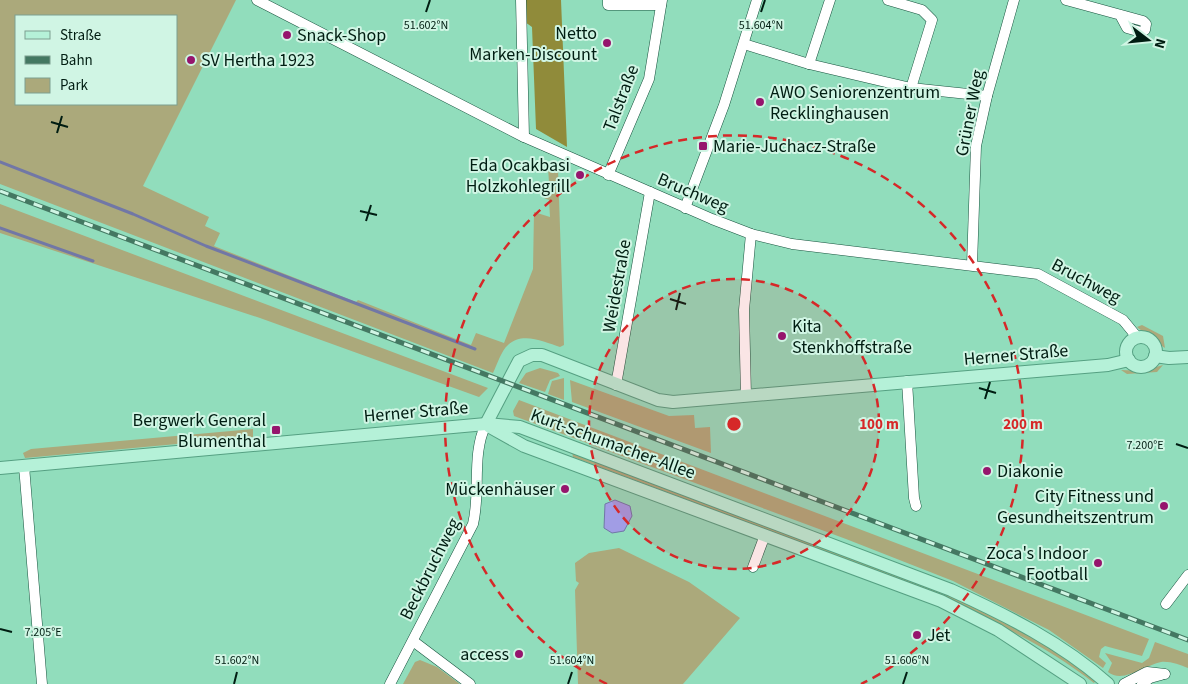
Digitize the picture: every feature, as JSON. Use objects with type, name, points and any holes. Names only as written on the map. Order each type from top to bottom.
[{"type":"main road","points":[[1136,337],[1143,337],[1153,344],[1155,356],[1148,364],[1143,366],[1133,364],[1126,355],[1128,344],[1136,337]]},
{"type":"main road","name":"Herner Straße","points":[[0,468],[486,424],[519,362],[532,355],[542,355],[566,363],[616,385],[658,400],[673,402],[1108,365],[1129,360]]},
{"type":"main road","points":[[1155,356],[1169,358],[1188,356]]},
{"type":"main road","name":"Kurt-Schumacher-Allee","points":[[486,424],[524,446],[941,601],[998,630],[1069,679],[1080,684]]},
{"type":"main road","name":"Kurt-Schumacher-Allee","points":[[486,424],[520,427],[914,574],[987,606],[1021,624],[1054,643],[1108,684]]},
{"type":"street","name":"Bruchweg","points":[[257,0],[524,137],[685,208],[752,234],[792,244],[834,251],[972,264],[1038,274],[1123,320],[1136,337]]},
{"type":"street","points":[[521,0],[524,137]]},
{"type":"street","points":[[608,0],[608,5],[661,2]]},
{"type":"street","points":[[685,208],[712,140],[757,0]]},
{"type":"street","points":[[809,64],[830,0]]},
{"type":"street","points":[[888,0],[922,10],[932,20],[911,88]]},
{"type":"street","name":"Grüner Weg","points":[[972,264],[976,146],[987,96],[1014,0]]},
{"type":"street","points":[[1066,0],[1120,15]]},
{"type":"street","name":"Talstraße","points":[[608,175],[649,79],[661,2]]},
{"type":"street","points":[[744,44],[809,64],[911,88],[987,96]]},
{"type":"street","name":"Weidestraße","points":[[616,385],[650,192]]},
{"type":"street","points":[[746,396],[744,310],[752,234]]},
{"type":"street","points":[[907,381],[916,506]]},
{"type":"street","name":"Beckbruchweg","points":[[390,684],[473,524],[478,496],[478,440],[486,424]]},
{"type":"street","points":[[24,466],[42,684]]},
{"type":"street","points":[[753,567],[765,534]]},
{"type":"street","points":[[1166,604],[1188,575]]},
{"type":"street","name":"Beckbruchweg","points":[[413,641],[470,684]]},
{"type":"street","points":[[1124,684],[1147,672],[1165,674],[1154,676],[1142,684]]},
{"type":"green space","points":[[0,0],[236,0],[143,186],[209,217],[205,226],[220,233],[214,246],[471,345],[476,333],[504,343],[533,269],[534,212],[550,217],[549,200],[544,198],[548,194],[542,191],[549,182],[548,168],[554,169],[554,163],[558,169],[564,345],[560,347],[541,340],[527,338],[514,341],[503,351],[493,373],[0,184]]},
{"type":"green space","points":[[0,204],[488,388],[479,397],[260,318],[0,233]]},
{"type":"green space","points":[[1142,325],[1163,336],[1165,348],[1137,327]]},
{"type":"green space","points":[[1163,365],[1157,372],[1127,374],[1121,370],[1143,371]]},
{"type":"green space","points":[[540,368],[558,373],[560,376],[550,380],[545,392],[519,383],[526,373]]},
{"type":"green space","points":[[564,378],[564,400],[548,394],[552,381]]},
{"type":"green space","points":[[570,380],[669,416],[694,415],[695,428],[710,427],[711,453],[572,402]]},
{"type":"green space","points":[[519,400],[1149,639],[1142,656],[1105,646],[1101,649],[1099,657],[1106,663],[1103,668],[1049,630],[953,581],[846,539],[514,416],[513,411]]},
{"type":"green space","points":[[253,429],[253,437],[25,458],[23,453],[31,449]]},
{"type":"green space","points":[[572,452],[926,585],[1001,620],[1050,648],[1096,680],[1094,683],[1067,664],[1012,631],[955,605],[829,554],[573,457]]},
{"type":"green space","points":[[619,548],[689,582],[740,618],[683,684],[578,684],[575,590],[579,583],[576,581],[575,563],[589,553]]},
{"type":"green space","points":[[1155,642],[1188,654],[1188,668],[1161,662],[1127,675],[1120,676],[1108,672],[1112,663],[1105,653],[1142,663],[1149,658]]},
{"type":"green space","points":[[420,660],[437,667],[460,684],[403,684],[415,662]]},
{"type":"shaded area","points":[[524,0],[561,0],[567,147],[536,129],[532,27],[525,22]]},
{"type":"shaded area","points":[[615,500],[630,506],[632,516],[624,531],[612,533],[604,528],[605,504]]},
{"type":"waterway","points":[[0,162],[133,214],[206,246],[475,349]]},
{"type":"waterway","points":[[0,228],[93,261]]},
{"type":"railway","points":[[0,191],[1188,640]]},
{"type":"place","name":"Snack-Shop","points":[[287,35]]},
{"type":"place","name":"Netto Marken-Discount","points":[[607,43]]},
{"type":"place","name":"SV Hertha 1923","points":[[191,60]]},
{"type":"place","name":"AWO Seniorenzentrum Recklinghausen","points":[[760,102]]},
{"type":"place","name":"Marie-Juchacz-Straße","points":[[703,146]]},
{"type":"place","name":"Eda Ocakbasi Holzkohlegrill","points":[[580,175]]},
{"type":"place","name":"Kita Stenkhoffstraße","points":[[782,336]]},
{"type":"place","name":"Bergwerk General Blumenthal","points":[[276,430]]},
{"type":"place","name":"Diakonie","points":[[987,471]]},
{"type":"place","name":"Mückenhäuser","points":[[565,489]]},
{"type":"place","name":"City Fitness und Gesundheitszentrum","points":[[1164,506]]},
{"type":"place","name":"Zoca's Indoor Football","points":[[1098,563]]},
{"type":"place","name":"Jet","points":[[917,635]]},
{"type":"place","name":"access","points":[[519,654]]}]
